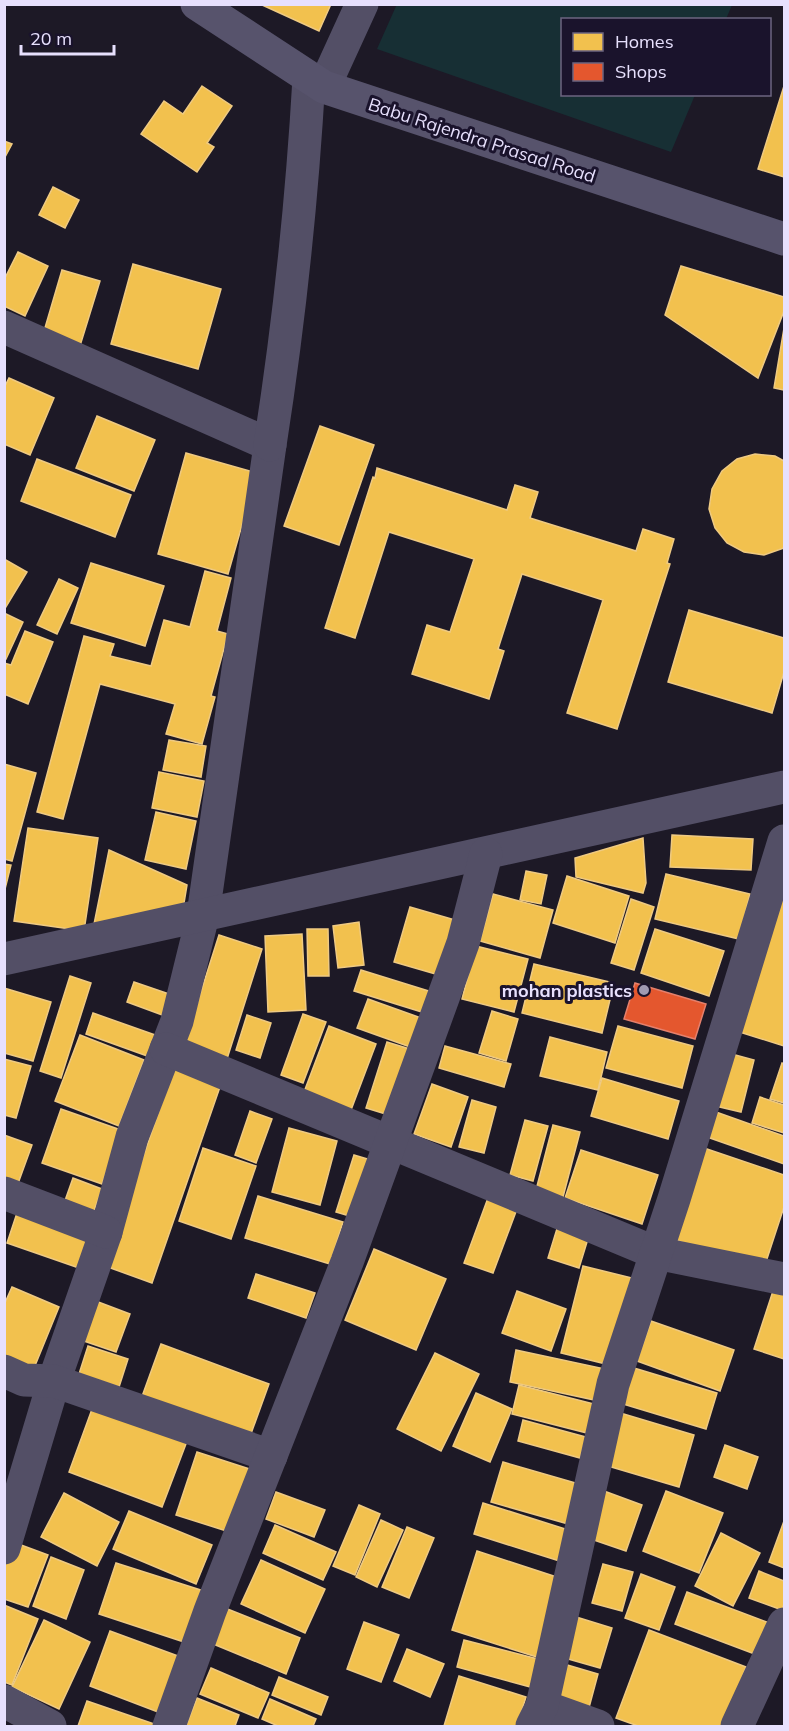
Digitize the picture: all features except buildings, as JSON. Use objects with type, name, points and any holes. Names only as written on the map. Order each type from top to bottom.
[{"type":"street","name":"Babu Rajendra Prasad Road","points":[[198,4],[317,82],[784,239]]},
{"type":"street","points":[[4,1548],[13,1492],[106,1232],[132,1137],[177,1021],[203,915],[281,374],[317,82],[362,4]]},
{"type":"street","points":[[4,327],[270,445]]},
{"type":"street","points":[[4,959],[784,787]]},
{"type":"street","points":[[598,1726],[537,1716],[613,1384],[784,841]]},
{"type":"street","points":[[168,1726],[391,1142],[463,943],[486,854]]},
{"type":"street","points":[[166,1049],[656,1253],[784,1279]]},
{"type":"street","points":[[4,1193],[106,1232]]},
{"type":"street","points":[[4,1371],[24,1380],[54,1381],[271,1456]]},
{"type":"street","points":[[737,1726],[784,1624]]},
{"type":"street","points":[[4,1701],[50,1726]]},
{"type":"green space","points":[[397,4],[732,4],[726,18],[561,18],[561,96],[695,96],[671,152],[377,49]]},
{"type":"place","name":"mohan plastics","points":[[644,990]]}]
